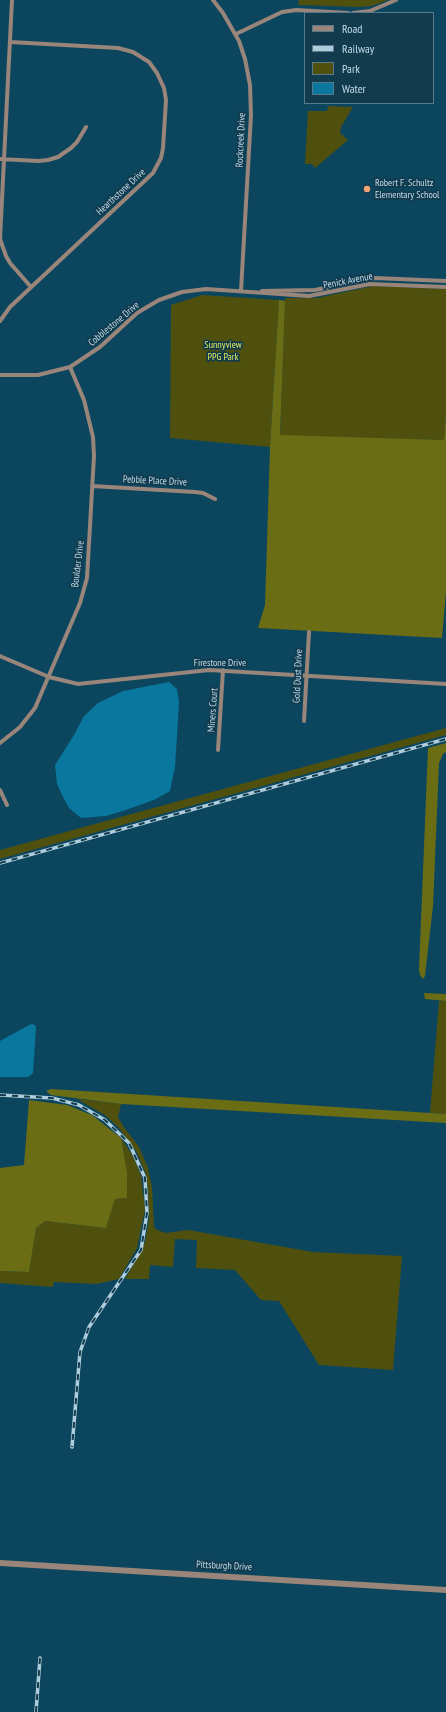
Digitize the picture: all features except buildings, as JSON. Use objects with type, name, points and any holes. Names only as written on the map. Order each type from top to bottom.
[{"type":"street","points":[[12,0],[2,159],[0,228],[2,246],[10,263],[31,287]]},
{"type":"street","name":"Rockcreek Drive","points":[[213,0],[236,34],[245,59],[251,97],[241,291]]},
{"type":"street","points":[[362,12],[370,11],[396,0]]},
{"type":"street","points":[[236,34],[282,12],[296,10],[331,12]]},
{"type":"street","name":"Hearthstone Drive","points":[[0,321],[10,307],[153,173],[161,158],[163,148],[166,100],[164,88],[157,73],[149,62],[134,52],[118,48],[10,42]]},
{"type":"street","points":[[2,159],[38,161],[48,160],[71,148],[77,142],[86,127]]},
{"type":"street","name":"Penick Avenue","points":[[241,291],[274,289],[315,290],[374,278],[446,281]]},
{"type":"street","name":"Penick Avenue","points":[[253,291],[278,295],[309,296],[370,284],[446,287]]},
{"type":"street","name":"Cobblestone Drive","points":[[0,375],[38,375],[70,367],[100,347],[137,313],[159,300],[182,292],[194,290],[241,291]]},
{"type":"street","name":"Boulder Drive","points":[[0,743],[16,731],[27,720],[35,708],[84,589],[88,565],[94,456],[91,425],[84,400],[70,367]]},
{"type":"street","name":"Pebble Place Drive","points":[[92,486],[195,492],[203,493],[215,499]]},
{"type":"street","name":"Gold Dust Drive","points":[[304,721],[309,632]]},
{"type":"street","name":"Firestone Drive","points":[[0,656],[49,677],[78,684],[195,670],[223,670],[446,684]]},
{"type":"street","name":"Miners Court","points":[[218,750],[223,670]]},
{"type":"street","points":[[0,790],[7,805]]},
{"type":"street","name":"Pittsburgh Drive","points":[[0,1563],[446,1590]]},
{"type":"green space","points":[[299,0],[388,0],[372,6],[360,7],[298,5]]},
{"type":"green space","points":[[328,106],[353,107],[341,127],[340,133],[348,140],[315,168],[312,164],[305,164],[308,111],[327,111]]},
{"type":"green space","points":[[373,286],[446,289],[446,412],[444,440],[280,436],[285,298],[317,298]]},
{"type":"green space","name":"Sunnyview PPG Park","points":[[202,295],[279,300],[270,447],[170,438],[171,305]]},
{"type":"green space","points":[[446,728],[446,735],[0,859],[0,850]]},
{"type":"green space","points":[[439,1001],[446,1001],[446,1114],[430,1113]]},
{"type":"green space","points":[[77,1099],[121,1104],[118,1117],[139,1147],[148,1168],[152,1187],[154,1227],[157,1230],[166,1233],[188,1230],[313,1252],[402,1256],[393,1370],[319,1365],[279,1301],[261,1300],[235,1270],[196,1268],[197,1240],[175,1239],[173,1267],[150,1265],[149,1279],[125,1279],[145,1242],[149,1219],[146,1174],[136,1151],[119,1128],[106,1116]]},
{"type":"green space","points":[[121,1138],[133,1156],[141,1176],[145,1209],[137,1248],[119,1279],[96,1284],[54,1282],[53,1287],[0,1283],[0,1271],[29,1272],[36,1228],[45,1221],[106,1228],[115,1199],[126,1198],[127,1172]]},
{"type":"shaded area","points":[[279,300],[285,301],[280,435],[444,440],[446,412],[446,591],[442,638],[258,628],[265,605],[270,447]]},
{"type":"shaded area","points":[[446,743],[446,752],[443,754],[439,763],[433,906],[425,976],[423,979],[419,970],[428,748]]},
{"type":"shaded area","points":[[424,993],[446,994],[446,1001],[425,999]]},
{"type":"shaded area","points":[[51,1089],[446,1114],[446,1123],[121,1104],[51,1095],[46,1091]]},
{"type":"shaded area","points":[[29,1100],[67,1105],[92,1115],[121,1138],[127,1172],[127,1198],[115,1199],[106,1228],[45,1221],[36,1228],[29,1272],[0,1271],[0,1168],[24,1165]]},
{"type":"water","points":[[169,682],[177,689],[179,703],[175,767],[170,791],[156,799],[126,810],[106,816],[81,818],[69,808],[63,797],[57,784],[55,765],[84,716],[98,703],[123,691]]},
{"type":"water","points":[[31,1024],[35,1025],[36,1027],[33,1073],[28,1077],[0,1077],[0,1041]]},
{"type":"railway","points":[[0,863],[446,739]]},
{"type":"railway","points":[[0,1095],[52,1098],[79,1105],[105,1120],[129,1143],[145,1178],[147,1213],[141,1250],[89,1327],[80,1352],[72,1447]]},
{"type":"railway","points":[[36,1712],[40,1658]]},
{"type":"place","name":"Robert F. Schultz Elementary School","points":[[367,189]]}]
